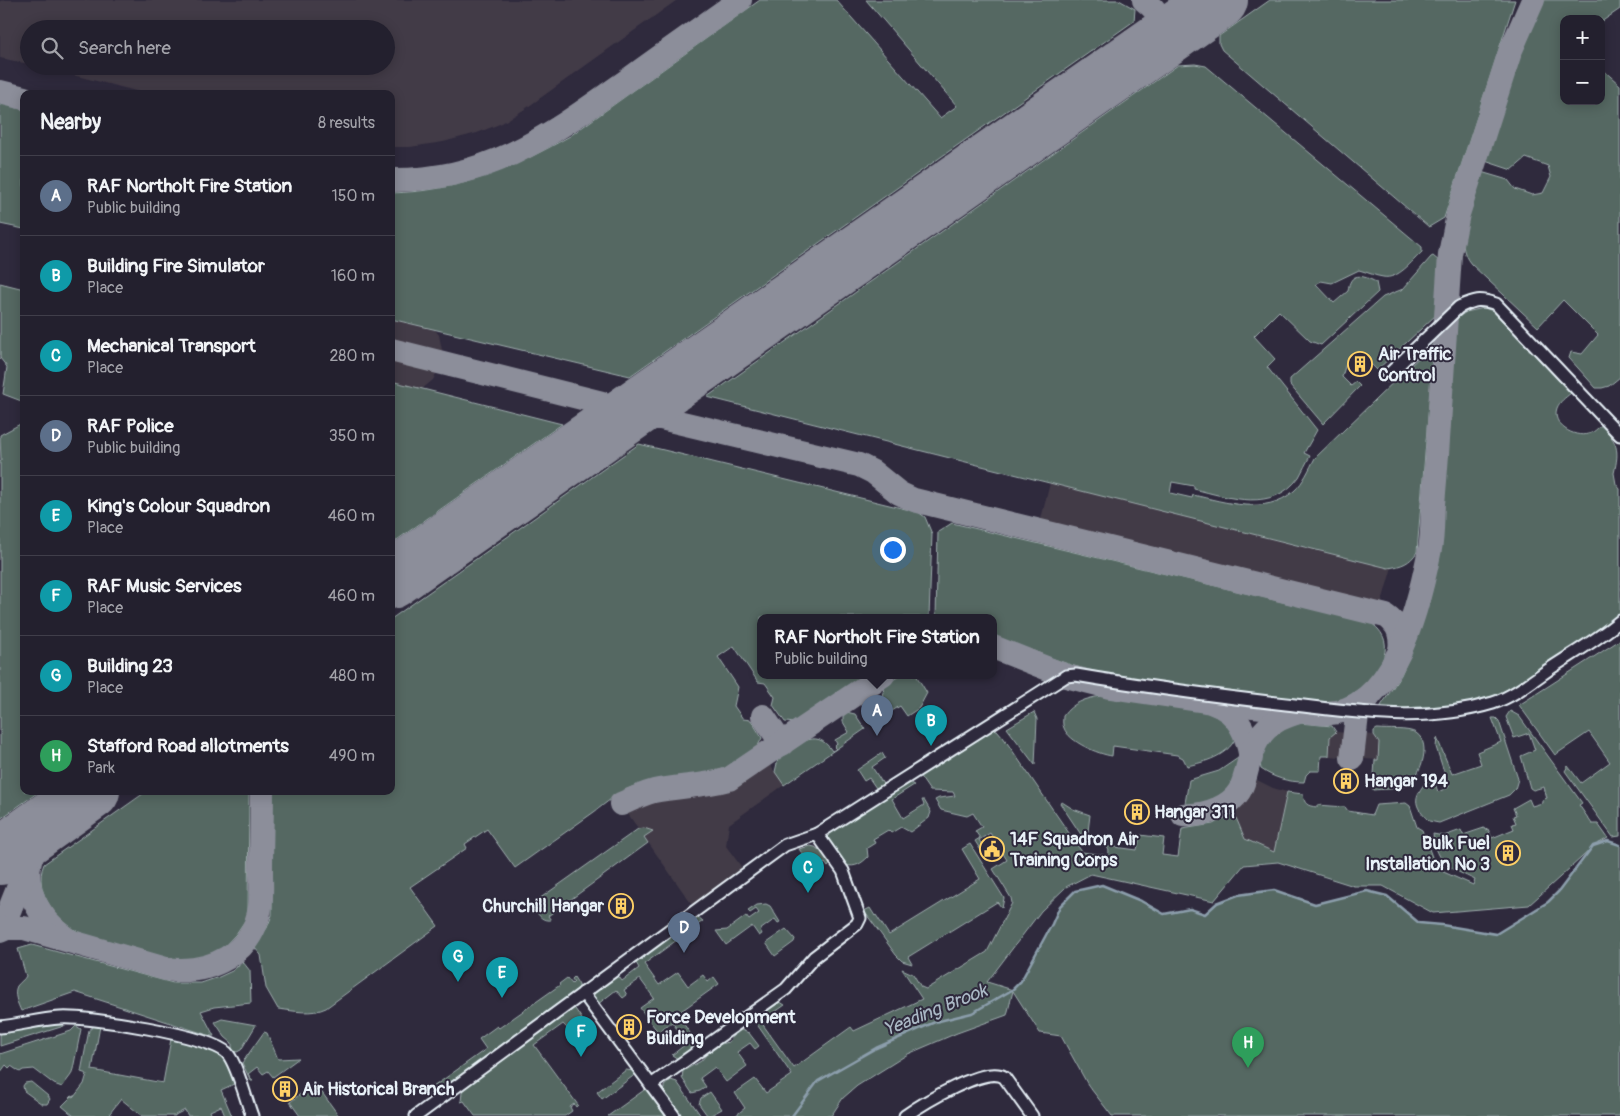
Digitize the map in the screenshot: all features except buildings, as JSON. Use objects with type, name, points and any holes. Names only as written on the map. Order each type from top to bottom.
[{"type":"street","points":[[1388,375],[1459,307],[1472,301],[1484,300],[1496,304],[1620,435]]},
{"type":"street","points":[[416,1116],[785,846],[817,834],[1054,682],[1068,675],[1232,698],[1377,714],[1426,715],[1457,711],[1495,702],[1529,683],[1603,635],[1620,621]]},
{"type":"street","points":[[651,1085],[786,989],[814,957],[860,921],[843,870],[817,834]]},
{"type":"street","points":[[583,993],[674,1116]]},
{"type":"street","points":[[0,1027],[60,1018],[86,1019],[143,1026],[219,1046],[230,1056],[252,1116]]},
{"type":"street","points":[[905,1116],[936,1097],[979,1077],[990,1074],[999,1074],[1004,1077],[1032,1116]]},
{"type":"shaded area","points":[[677,0],[525,109],[502,123],[477,133],[443,142],[410,147],[395,147],[395,90],[132,90],[73,75],[395,75],[395,20],[20,20],[20,62],[0,58],[0,1]]},
{"type":"shaded area","points":[[395,320],[435,330],[439,335],[442,350],[440,366],[433,380],[422,389],[395,382]]},
{"type":"shaded area","points":[[1050,483],[1388,568],[1392,567],[1375,626],[1035,543]]},
{"type":"shaded area","points":[[1336,732],[1374,735],[1379,742],[1378,760],[1329,756],[1330,737]]},
{"type":"shaded area","points":[[758,748],[784,785],[729,824],[726,846],[743,869],[693,906],[616,797],[630,788],[655,781],[711,773],[736,764]]},
{"type":"shaded area","points":[[1247,775],[1273,788],[1287,792],[1275,853],[1245,839],[1230,803],[1238,795]]},
{"type":"green space","points":[[760,0],[836,0],[940,118],[957,106],[866,0],[1119,0],[1135,9],[1134,21],[630,376],[395,320],[395,193],[440,188],[484,177],[527,159],[570,136]]},
{"type":"green space","points":[[1270,0],[1515,0],[1444,218],[1429,227],[1222,50],[1219,44],[1219,36]]},
{"type":"green space","points":[[1545,0],[1620,0],[1620,9],[1605,19],[1605,15],[1560,15],[1560,105],[1605,105],[1605,72],[1620,85],[1620,377],[1609,386],[1602,388],[1596,388],[1569,358],[1571,352],[1582,354],[1598,335],[1563,300],[1538,327],[1471,264],[1465,255],[1463,244],[1465,219],[1481,172],[1508,180],[1515,189],[1532,195],[1543,193],[1551,177],[1548,166],[1526,158],[1512,170],[1485,161],[1530,24]]},
{"type":"green space","points":[[1195,64],[1206,66],[1422,247],[1422,252],[1394,276],[1377,276],[1359,270],[1332,283],[1321,281],[1316,284],[1334,303],[1348,291],[1351,280],[1357,276],[1362,276],[1376,282],[1378,292],[1321,345],[1310,341],[1279,311],[1254,336],[1275,359],[1267,367],[1317,430],[1304,453],[1310,456],[1299,477],[1288,488],[1277,495],[1264,499],[1250,500],[1222,496],[1194,489],[1194,486],[1172,482],[1170,493],[1192,498],[1193,495],[1245,505],[1271,503],[1283,499],[1301,484],[1315,458],[1434,343],[1417,552],[1408,561],[1388,568],[707,397],[1178,65]]},
{"type":"green space","points":[[0,103],[20,108],[20,228],[0,224]]},
{"type":"green space","points":[[1433,256],[1439,261],[1437,314],[1377,370],[1358,351],[1346,363],[1342,377],[1351,386],[1356,382],[1360,386],[1323,424],[1290,385],[1290,379],[1383,297],[1403,289]]},
{"type":"green space","points":[[0,283],[20,288],[20,400],[3,394],[7,367],[0,358]]},
{"type":"green space","points":[[1484,308],[1493,311],[1571,393],[1561,401],[1557,408],[1557,420],[1560,425],[1570,432],[1582,435],[1592,433],[1602,425],[1614,442],[1617,458],[1614,473],[1616,484],[1620,489],[1620,615],[1507,690],[1487,699],[1448,707],[1381,709],[1381,706],[1401,675],[1417,639],[1439,544],[1456,319],[1466,312]]},
{"type":"green space","points":[[395,382],[562,424],[395,541]]},
{"type":"green space","points":[[20,424],[20,795],[34,795],[0,819],[1,461],[0,435]]},
{"type":"green space","points":[[639,444],[918,512],[925,517],[932,534],[929,614],[757,614],[757,679],[860,679],[796,723],[785,722],[773,705],[775,697],[765,683],[758,682],[734,646],[718,657],[738,687],[734,706],[743,719],[751,720],[762,738],[753,752],[740,762],[723,769],[648,783],[627,789],[515,868],[487,829],[465,844],[467,848],[410,887],[438,926],[326,1008],[309,1012],[278,1009],[266,988],[261,955],[254,947],[267,928],[272,915],[272,795],[395,795],[395,616]]},
{"type":"green space","points":[[952,523],[1371,623],[1381,633],[1385,643],[1384,654],[1373,676],[1364,685],[1344,699],[1329,704],[1105,675],[997,639],[997,614],[936,614],[938,532]]},
{"type":"green space","points":[[1620,640],[1620,836],[1613,837],[1565,771],[1568,766],[1581,783],[1610,762],[1589,732],[1555,755],[1519,705]]},
{"type":"green space","points":[[895,679],[918,679],[927,693],[919,708],[907,716],[900,706],[892,711],[882,696],[885,685]]},
{"type":"green space","points":[[1102,696],[1205,711],[1223,720],[1229,726],[1235,739],[1227,750],[1221,754],[1187,766],[1183,758],[1177,755],[1113,746],[1112,756],[1099,753],[1078,742],[1067,733],[1063,726],[1063,716],[1080,702]]},
{"type":"green space","points":[[1510,711],[1519,716],[1582,803],[1579,805],[1592,824],[1598,824],[1608,838],[1596,845],[1608,841],[1620,845],[1620,1116],[1112,1116],[1088,1085],[1061,1036],[1040,1033],[1013,991],[1007,1015],[957,1033],[908,1054],[857,1086],[843,1098],[831,1116],[735,1116],[745,1108],[735,1093],[755,1079],[766,1093],[792,1075],[756,1023],[759,1017],[780,1002],[785,1005],[761,1022],[794,1068],[851,1027],[854,1031],[922,999],[902,969],[913,974],[921,987],[926,989],[987,952],[1012,903],[1011,898],[993,869],[1007,860],[990,833],[979,840],[990,858],[987,860],[975,841],[980,838],[975,831],[982,827],[973,813],[967,816],[941,810],[935,800],[955,796],[953,792],[930,791],[919,775],[992,729],[997,730],[1003,737],[1082,852],[1108,857],[1109,851],[1107,846],[1137,850],[1140,835],[1164,838],[1162,855],[1178,857],[1182,829],[1213,824],[1234,813],[1245,839],[1274,852],[1287,792],[1303,794],[1305,802],[1311,806],[1345,807],[1348,811],[1372,815],[1376,805],[1406,803],[1410,806],[1417,827],[1422,830],[1435,865],[1439,870],[1473,885],[1475,880],[1452,868],[1442,859],[1438,853],[1433,834],[1444,836],[1461,830],[1463,835],[1484,828],[1485,830],[1488,829],[1492,838],[1514,829],[1512,824],[1516,823],[1513,816],[1516,815],[1513,808],[1529,799],[1532,806],[1542,803],[1542,800],[1547,798],[1544,787],[1533,790],[1530,788],[1521,756],[1535,750],[1529,733],[1514,738],[1506,717]],"holes":[[[1591,849],[1559,891],[1548,902],[1496,934],[1419,923],[1387,896],[1367,891],[1315,904],[1274,890],[1238,895],[1217,903],[1205,914],[1190,909],[1164,914],[1141,901],[1102,885],[1075,891],[1060,906],[1021,981],[1013,990],[987,982],[1041,911],[1066,887],[1091,874],[1214,901],[1244,865],[1278,862],[1354,886],[1383,886],[1433,913],[1529,905]]]},
{"type":"green space","points":[[846,712],[855,714],[865,729],[784,785],[775,772],[778,759],[799,744],[812,739],[826,743],[832,751],[836,749],[834,747],[837,744],[835,740],[849,732],[843,722],[843,714]]},
{"type":"green space","points":[[1034,712],[1037,719],[1035,765],[1007,728]]},
{"type":"green space","points":[[1492,718],[1496,718],[1499,721],[1518,779],[1515,789],[1509,795],[1439,823],[1429,821],[1419,808],[1417,797],[1419,792],[1432,775],[1438,792],[1449,787],[1436,747],[1437,738],[1452,774],[1481,764],[1477,752],[1501,742]]},
{"type":"green space","points":[[1299,723],[1332,726],[1336,732],[1330,737],[1329,756],[1321,756],[1320,771],[1310,771],[1306,775],[1304,782],[1298,782],[1276,777],[1261,769],[1260,760],[1265,745],[1284,729]]},
{"type":"green space","points":[[1377,729],[1408,730],[1416,733],[1421,738],[1424,745],[1422,761],[1415,777],[1404,786],[1393,789],[1373,790],[1375,760],[1378,760],[1379,742],[1374,735],[1374,731]]},
{"type":"green space","points":[[882,753],[885,758],[872,767],[883,784],[876,788],[869,778],[864,781],[857,770]]},
{"type":"green space","points":[[1241,756],[1235,778],[1224,794],[1207,805],[1184,809],[1189,780],[1219,771]]},
{"type":"green space","points":[[910,783],[914,785],[892,799],[903,818],[924,805],[922,800],[924,800],[931,812],[929,818],[910,832],[901,827],[891,833],[888,830],[873,839],[875,843],[867,848],[868,857],[858,864],[846,865],[827,838],[828,834]]},
{"type":"green space","points":[[141,795],[249,795],[248,916],[236,934],[220,951],[200,958],[181,962],[82,934],[73,929],[56,914],[44,895],[41,875],[44,864]]},
{"type":"green space","points":[[1062,802],[1073,809],[1090,815],[1087,840],[1084,839],[1060,803]]},
{"type":"green space","points":[[644,828],[653,831],[644,837],[648,843],[548,916],[551,920],[540,917],[536,910],[539,899],[638,829]]},
{"type":"green space","points":[[970,844],[1004,898],[1002,908],[997,902],[908,957],[912,964],[902,961],[864,911],[870,908],[889,935],[980,879],[962,849]]},
{"type":"green space","points":[[810,846],[819,850],[822,849],[831,863],[828,867],[825,863],[817,868],[815,865],[812,867],[799,849]]},
{"type":"green space","points":[[766,904],[770,906],[780,922],[778,923],[775,919],[760,930],[762,934],[759,936],[752,926],[726,945],[716,931],[727,930],[746,916],[749,920],[759,913],[756,909],[750,913],[748,911],[757,905]]},
{"type":"green space","points":[[695,917],[703,921],[644,964],[659,985],[678,972],[688,986],[703,975],[708,982],[714,977],[719,984],[677,1014],[698,1045],[678,1059],[672,1055],[687,1043],[672,1022],[658,1032],[640,1008],[654,998],[640,979],[624,990],[627,995],[623,998],[616,990],[598,1004],[593,997],[596,989],[617,974],[622,981],[639,968],[635,961]]},
{"type":"green space","points":[[786,929],[795,939],[794,942],[775,956],[766,943]]},
{"type":"green space","points":[[32,945],[173,983],[201,983],[232,971],[243,962],[250,971],[251,1003],[214,1007],[201,1011],[214,1036],[75,992],[21,1011],[16,999],[16,989],[26,976],[18,949]]},
{"type":"green space","points":[[574,977],[579,988],[430,1097],[426,1092],[486,1049],[479,1039],[497,1026],[499,1028],[567,978],[572,984]]},
{"type":"green space","points":[[573,1006],[582,1019],[568,1029],[563,1024],[534,1045],[578,1105],[576,1107],[574,1104],[570,1107],[572,1111],[565,1116],[475,1116],[464,1101],[461,1102],[464,1087]]},
{"type":"green space","points":[[222,1019],[256,1025],[241,1050],[237,1052],[232,1050],[232,1043],[225,1037],[215,1022]]},
{"type":"green space","points":[[63,1023],[64,1026],[0,1046],[0,1031]]},
{"type":"green space","points":[[76,1026],[81,1029],[73,1069],[62,1087],[54,1084],[34,1069],[20,1072],[6,1065],[0,1073],[0,1054],[71,1031]]},
{"type":"green space","points":[[94,1026],[100,1026],[92,1070],[163,1083],[171,1039],[216,1051],[226,1061],[236,1083],[221,1090],[232,1116],[225,1116],[221,1106],[210,1111],[212,1116],[188,1116],[185,1110],[175,1116],[142,1116],[121,1099],[110,1113],[113,1116],[74,1116],[62,1106],[72,1096],[74,1097],[84,1084],[87,1074],[81,1072],[89,1030]]},
{"type":"green space","points":[[741,1030],[749,1033],[759,1046],[755,1049],[750,1043],[737,1052],[747,1066],[726,1082],[715,1067],[700,1078],[706,1087],[692,1093],[682,1078],[683,1071],[701,1061],[721,1044],[729,1042]]},
{"type":"green space","points":[[264,1032],[267,1033],[278,1059],[299,1058],[273,1077],[268,1071],[263,1074],[257,1067],[248,1074],[253,1081],[251,1081],[242,1063]]},
{"type":"green space","points":[[626,1070],[634,1071],[636,1074],[602,1099],[597,1092]]},
{"type":"green space","points":[[671,1080],[677,1082],[701,1116],[680,1116],[664,1094],[664,1086]]},
{"type":"green space","points":[[31,1082],[48,1096],[50,1099],[47,1104],[42,1104],[24,1091],[23,1086],[25,1083]]},
{"type":"green space","points":[[315,1083],[339,1116],[300,1116],[290,1102]]},
{"type":"green space","points":[[647,1088],[668,1116],[608,1116]]},
{"type":"green space","points":[[710,1092],[722,1109],[709,1116],[699,1104],[701,1098]]},
{"type":"waterway","name":"Yeading Brook","points":[[792,1116],[818,1081],[876,1048],[935,1022],[972,1013],[1012,990],[1021,981],[1060,906],[1075,891],[1102,885],[1141,901],[1164,914],[1190,909],[1205,914],[1217,903],[1238,895],[1274,890],[1315,904],[1367,891],[1387,896],[1419,923],[1496,934],[1548,902],[1559,891],[1593,846],[1608,841],[1620,845]]},
{"type":"taxiway","points":[[395,180],[426,178],[458,173],[488,164],[516,152],[597,102],[740,0]]},
{"type":"taxiway","points":[[1144,0],[1156,11],[1161,21],[1160,33],[1152,47]]},
{"type":"taxiway","points":[[997,649],[1066,676],[1110,687],[1205,701],[1319,713],[1345,710],[1366,698],[1384,678],[1399,654],[1410,627],[1419,599],[1431,543],[1450,254],[1458,214],[1510,52],[1533,0]]},
{"type":"taxiway","points":[[0,92],[20,97]]},
{"type":"taxiway","points":[[395,351],[602,403],[607,407],[610,419],[602,432]]},
{"type":"taxiway","points":[[613,406],[636,404],[656,393]]},
{"type":"taxiway","points":[[589,441],[623,423],[641,419],[661,418],[859,465],[873,472],[899,493],[914,500],[1386,616],[1399,631],[1400,651]]},
{"type":"taxiway","points":[[621,804],[654,791],[729,779],[877,679]]},
{"type":"taxiway","points":[[1352,758],[1357,715],[1370,695]]},
{"type":"taxiway","points":[[1213,703],[1229,712],[1240,724],[1247,740],[1251,758]]},
{"type":"taxiway","points":[[1183,815],[1205,813],[1217,809],[1236,796],[1245,778],[1253,749],[1262,733],[1276,721],[1299,712]]},
{"type":"taxiway","points":[[763,716],[782,744]]},
{"type":"taxiway","points":[[0,931],[7,928],[24,928],[166,969],[198,968],[227,958],[239,949],[249,937],[256,923],[260,907],[262,795]]},
{"type":"taxiway","points":[[48,821],[32,852],[29,880],[35,902],[41,912],[56,930],[65,937]]},
{"type":"taxiway","points":[[0,928],[3,926],[27,866]]},
{"type":"runway","points":[[395,577],[1219,0]]},
{"type":"runway","points":[[0,856],[85,795]]},
{"type":"place","name":"Air Traffic Control","points":[[1360,364]]},
{"type":"place","name":"RAF Northolt Fire Station","points":[[877,736]]},
{"type":"place","name":"Building Fire Simulator","points":[[931,746]]},
{"type":"place","name":"Hangar 194","points":[[1346,781]]},
{"type":"place","name":"Hangar 311","points":[[1137,812]]},
{"type":"place","name":"14F Squadron Air Training Corps","points":[[992,849]]},
{"type":"place","name":"Bulk Fuel Installation № 3","points":[[1508,853]]},
{"type":"place","name":"Mechanical Transport","points":[[808,893]]},
{"type":"place","name":"Churchill Hangar","points":[[621,906]]},
{"type":"place","name":"RAF Police","points":[[684,953]]},
{"type":"place","name":"Building 23","points":[[458,982]]},
{"type":"place","name":"King's Colour Squadron","points":[[502,998]]},
{"type":"place","name":"Force Development Building","points":[[629,1027]]},
{"type":"place","name":"RAF Music Services","points":[[581,1057]]},
{"type":"place","name":"Stafford Road allotments","points":[[1248,1068]]},
{"type":"place","name":"Air Historical Branch","points":[[285,1089]]}]
